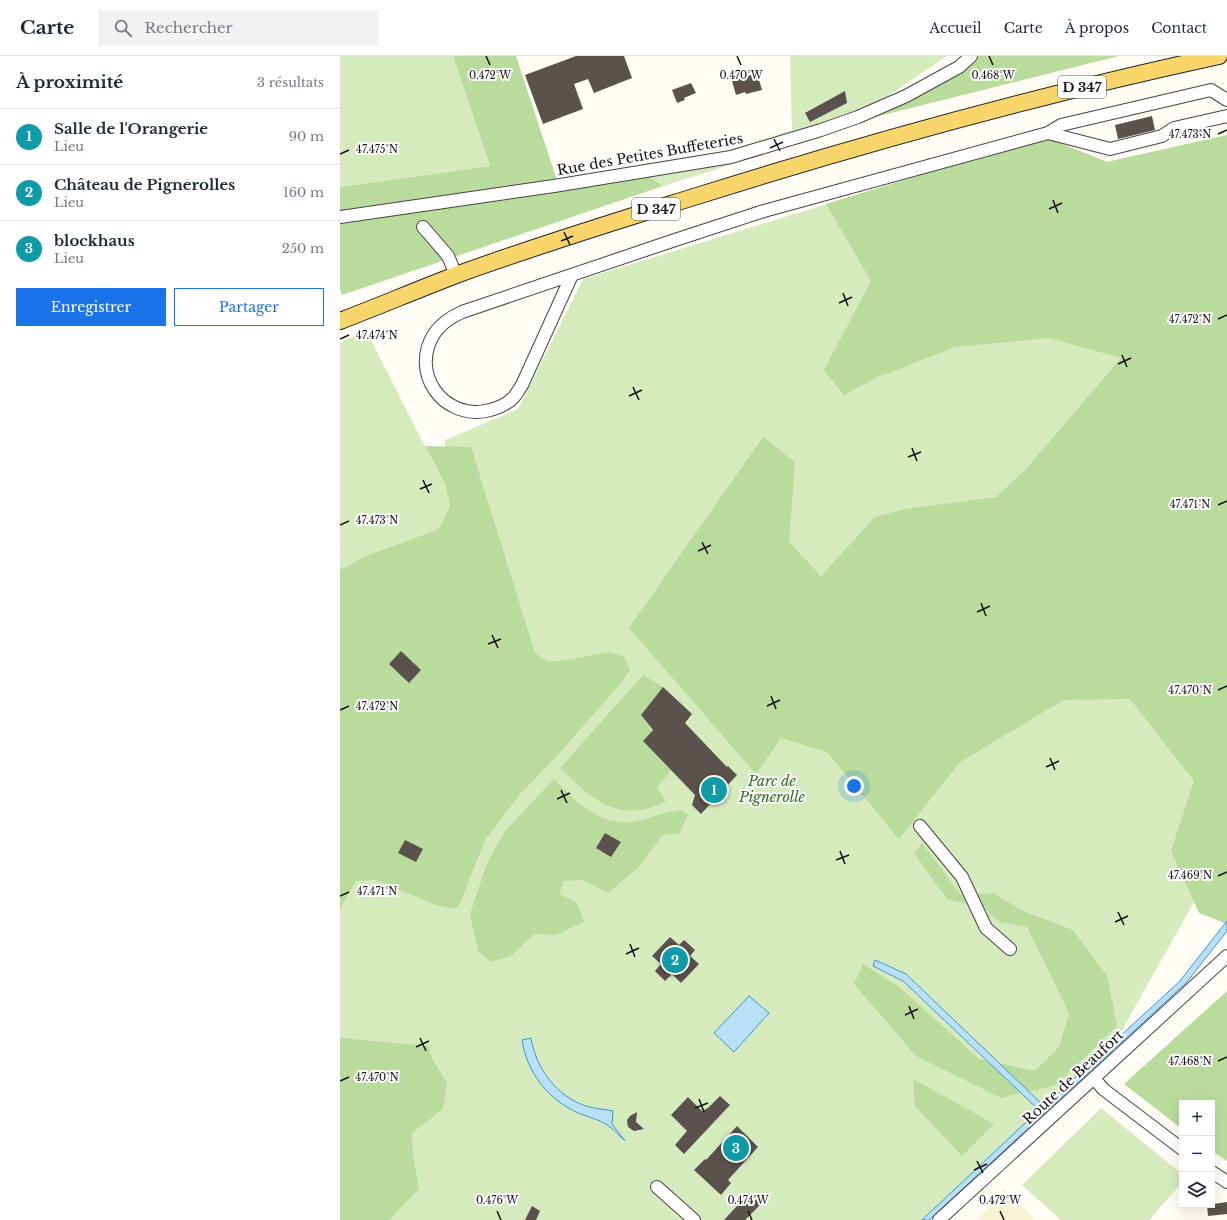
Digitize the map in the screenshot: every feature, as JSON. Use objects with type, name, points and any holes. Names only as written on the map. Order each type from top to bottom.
[{"type":"main road","name":"D 347","points":[[340,321],[456,275],[603,225],[769,173],[873,143],[1065,92],[1219,56]]},
{"type":"street","name":"Rue des Petites Buffeteries","points":[[340,217],[554,186],[730,157],[821,130],[858,117],[906,96],[959,67],[971,56]]},
{"type":"street","points":[[572,274],[522,385],[514,397],[505,404],[493,410],[479,412],[457,408],[446,402],[437,394],[427,375],[426,352],[429,342],[441,325],[462,312],[572,274],[764,212],[1048,133],[1061,125],[1211,90],[1227,100]]},
{"type":"street","points":[[1048,133],[1110,149],[1162,136],[1174,128],[1227,116]]},
{"type":"street","points":[[423,226],[448,256],[456,275]]},
{"type":"street","points":[[920,826],[962,877],[986,928],[1000,942],[1010,949]]},
{"type":"street","name":"Route de Beaufort","points":[[939,1220],[1227,956]]},
{"type":"street","points":[[1094,1078],[1103,1089],[1179,1147]]},
{"type":"street","points":[[1215,1174],[1227,1182]]},
{"type":"street","points":[[657,1187],[694,1220]]},
{"type":"shaded area","points":[[1004,1189],[1036,1220],[977,1220]]},
{"type":"green space","points":[[340,56],[453,56],[490,166],[340,187]]},
{"type":"green space","points":[[453,56],[516,56],[557,180],[556,192],[648,176],[663,186],[342,295],[340,290],[340,187],[490,166]]},
{"type":"green space","points":[[790,56],[947,56],[836,131],[663,186],[648,176],[792,130]]},
{"type":"green space","points":[[977,56],[1119,56],[879,116],[865,118]]},
{"type":"green space","name":"Parc de Pignerolle","points":[[1227,135],[1227,843],[1107,1057],[928,1220],[340,1220],[340,343],[366,330],[445,486],[445,440],[518,409],[583,279],[1045,137],[1107,162]]},
{"type":"green space","points":[[1227,135],[1227,924],[1199,913],[1171,851],[1194,781],[1130,699],[1064,700],[960,762],[899,839],[827,752],[781,738],[756,774],[629,628],[763,437],[795,462],[789,542],[821,576],[875,517],[905,509],[996,497],[1026,469],[1121,358],[1049,338],[955,347],[878,377],[844,395],[824,370],[871,281],[826,204],[1045,137],[1107,162]]},
{"type":"green space","points":[[425,446],[471,447],[535,653],[548,662],[610,652],[624,657],[630,670],[621,683],[556,757],[521,793],[485,840],[460,903],[455,909],[436,905],[375,880],[356,881],[340,909],[340,570],[364,557],[439,529],[450,506],[446,487]]},
{"type":"green space","points":[[643,675],[663,687],[641,715],[652,731],[643,741],[671,771],[657,787],[666,801],[649,808],[634,811],[620,810],[607,806],[595,799],[560,768]]},
{"type":"green space","points":[[554,779],[578,803],[598,816],[609,820],[629,823],[681,810],[688,815],[679,834],[662,835],[641,865],[609,893],[582,880],[564,881],[559,894],[577,903],[584,922],[556,935],[534,934],[511,956],[491,962],[478,952],[470,914],[487,863],[505,831]],"holes":[[[605,833],[620,842],[611,857],[596,848]]]},
{"type":"green space","points":[[922,843],[961,895],[993,893],[1023,911],[1073,930],[1107,976],[1117,1026],[1056,1085],[1001,1098],[916,1056],[854,984],[863,964],[899,987],[979,1059],[1035,1071],[1059,1047],[1069,1013],[1027,927],[999,922],[985,909],[947,899],[914,853]]},
{"type":"green space","points":[[1227,991],[1227,1161],[1215,1153],[1215,1100],[1179,1100],[1179,1127],[1124,1084]]},
{"type":"green space","points":[[340,1038],[429,1046],[431,1057],[447,1083],[443,1109],[412,1133],[413,1157],[419,1189],[389,1220],[340,1220]]},
{"type":"green space","points":[[913,1079],[994,1124],[962,1156],[915,1106]]},
{"type":"green space","points":[[1101,1108],[1179,1172],[1179,1186],[1149,1220],[1061,1220],[1022,1185]]},
{"type":"water","points":[[1227,921],[1227,931],[1186,983],[929,1220],[922,1220],[1039,1110],[903,981],[873,966],[875,960],[906,974],[1044,1106],[1179,982]]},
{"type":"water","points":[[749,996],[769,1013],[734,1052],[714,1033]]},
{"type":"water","points":[[531,1038],[537,1060],[549,1080],[565,1095],[575,1101],[593,1108],[613,1111],[612,1124],[625,1141],[612,1128],[567,1107],[548,1092],[534,1074],[525,1052],[522,1040]]},
{"type":"building","points":[[576,56],[624,56],[632,78],[594,93],[588,79],[574,84],[583,109],[543,124],[525,75]]},
{"type":"building","points":[[757,73],[762,90],[746,94],[745,92],[736,95],[732,81]]},
{"type":"building","points":[[691,83],[696,93],[677,103],[672,90]]},
{"type":"building","points":[[845,91],[847,103],[810,122],[805,113]]},
{"type":"building","points":[[1152,116],[1155,130],[1118,139],[1115,125]]},
{"type":"building","points":[[1201,130],[1202,136],[1185,140],[1183,134]]},
{"type":"building","points":[[401,651],[421,670],[409,683],[389,664]]},
{"type":"building","points":[[663,687],[692,714],[685,723],[727,767],[728,766],[737,775],[701,814],[692,805],[695,795],[643,741],[653,730],[641,715]]},
{"type":"building","points":[[605,833],[621,842],[611,857],[596,848]]},
{"type":"building","points":[[405,840],[423,849],[416,862],[398,853]]},
{"type":"building","points":[[670,937],[679,945],[684,940],[695,950],[690,956],[699,964],[681,983],[672,974],[665,981],[655,971],[661,964],[652,956]]},
{"type":"building","points":[[720,1096],[730,1105],[684,1154],[675,1145],[687,1131],[671,1115],[688,1097],[702,1111],[708,1108]]},
{"type":"building","points":[[637,1112],[636,1122],[644,1129],[634,1131],[628,1127],[627,1120],[630,1116]]},
{"type":"building","points":[[737,1126],[758,1147],[728,1180],[731,1183],[721,1195],[694,1170],[705,1159],[706,1160]]},
{"type":"building","points":[[749,1193],[761,1204],[745,1220],[724,1220]]},
{"type":"building","points":[[1227,1202],[1227,1214],[1208,1216],[1207,1208],[1215,1208],[1215,1204]]},
{"type":"building","points":[[532,1206],[540,1211],[536,1220],[525,1220]]},
{"type":"place","name":"Salle de l'Orangerie","points":[[714,790]]},
{"type":"place","name":"Château de Pignerolles","points":[[675,960]]},
{"type":"place","name":"blockhaus","points":[[736,1148]]}]
